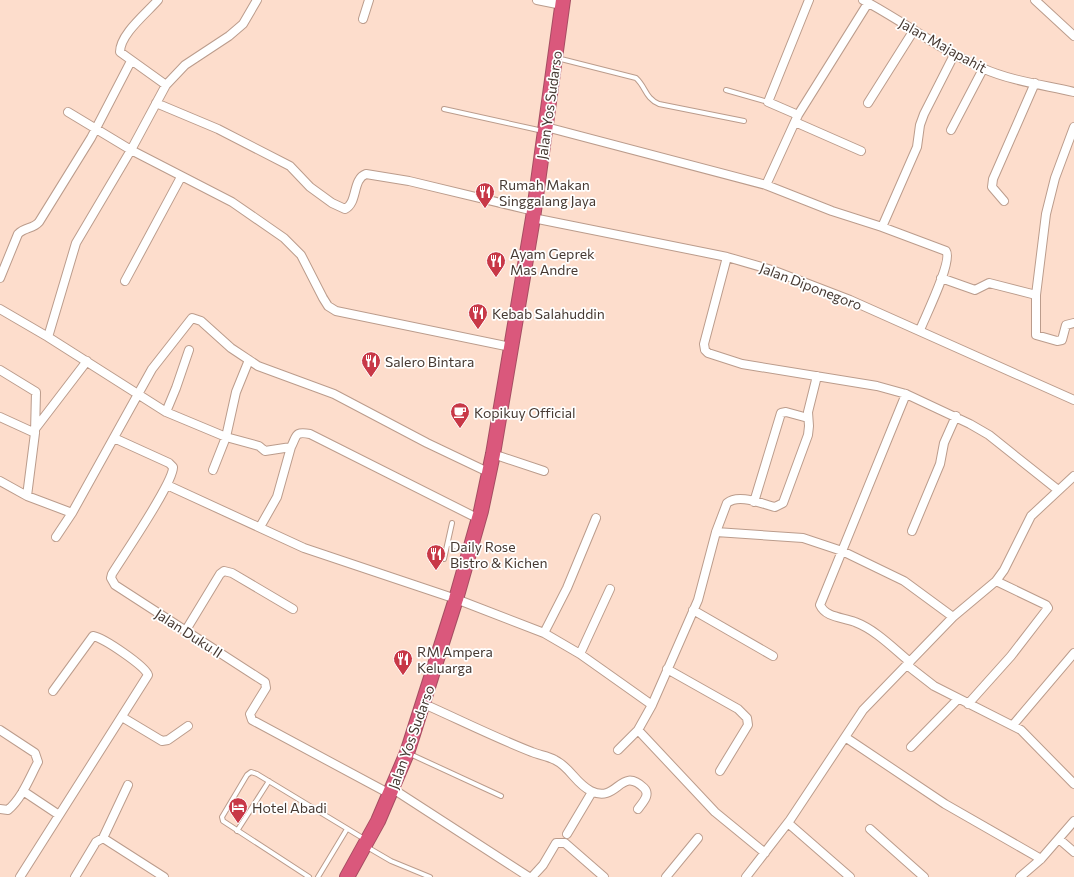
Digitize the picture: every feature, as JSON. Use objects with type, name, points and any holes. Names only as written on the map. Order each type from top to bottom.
[{"type":"highway","name":"Jalan Yos Sudarso","points":[[347,877],[366,843],[391,792],[408,752],[456,599],[479,519],[490,472],[533,215],[546,130],[562,3]]},
{"type":"street","points":[[158,0],[133,26],[120,49],[121,54],[166,85]]},
{"type":"street","points":[[48,337],[76,243],[131,150],[166,85],[185,65],[230,36],[243,24],[257,0]]},
{"type":"street","points":[[363,18],[369,0]]},
{"type":"street","points":[[537,0],[562,3]]},
{"type":"street","points":[[809,0],[768,102],[797,119],[861,151]]},
{"type":"street","points":[[1035,0],[1074,36]]},
{"type":"street","points":[[766,185],[797,119],[866,1]]},
{"type":"street","name":"Jalan Majapahit","points":[[866,1],[954,54],[983,69],[1074,92]]},
{"type":"street","points":[[868,103],[914,30]]},
{"type":"street","points":[[882,227],[917,147],[920,125],[924,114],[954,54]]},
{"type":"street","points":[[0,278],[18,234],[23,229],[35,226],[39,222],[96,129],[131,61]]},
{"type":"street","points":[[951,130],[983,69]]},
{"type":"street","points":[[1004,201],[992,187],[993,179],[1035,83]]},
{"type":"street","name":"Jalan Diponegoro","points":[[156,103],[251,145],[290,166],[310,187],[332,203],[345,209],[349,206],[359,179],[366,174],[423,184],[533,215],[727,257],[810,284],[920,330],[1074,400]]},
{"type":"street","points":[[68,112],[131,150],[232,202],[290,242],[301,255],[328,306],[336,311],[511,347]]},
{"type":"street","points":[[1074,127],[1055,178],[1046,214],[1036,295],[1035,332],[1038,337],[1057,341],[1062,340],[1066,325],[1074,322]]},
{"type":"street","points":[[546,130],[766,185],[832,211],[882,227],[946,251],[948,254],[941,278],[920,330]]},
{"type":"street","points":[[125,281],[181,177]]},
{"type":"street","points":[[727,257],[704,344],[705,350],[708,353],[742,364],[877,386],[906,394],[956,416],[989,436],[1058,490]]},
{"type":"street","points":[[941,278],[975,290],[988,283],[1036,295]]},
{"type":"street","points":[[0,309],[48,337],[166,412],[226,437],[259,446],[265,451],[291,447]]},
{"type":"street","points":[[56,537],[72,514],[157,360],[192,318],[196,318],[201,321],[231,348],[258,366],[334,394],[427,443],[490,472]]},
{"type":"street","points":[[166,412],[189,350]]},
{"type":"street","points":[[213,470],[226,437],[236,392],[249,360]]},
{"type":"street","points":[[35,431],[87,362]]},
{"type":"street","points":[[0,370],[36,392],[35,431],[27,496]]},
{"type":"street","points":[[618,750],[638,730],[652,705],[668,669],[701,589],[716,532],[725,506],[731,500],[739,498],[775,507],[783,503],[808,435],[808,407],[817,376]]},
{"type":"street","points":[[906,394],[823,597],[820,605],[822,610],[826,613],[855,622],[867,628],[934,686],[968,704],[1014,725],[1029,736],[1074,784]]},
{"type":"street","points":[[754,502],[781,414],[786,412],[808,418]]},
{"type":"street","points":[[912,531],[940,464],[944,443],[956,416]]},
{"type":"street","points":[[0,417],[35,431]]},
{"type":"street","points":[[260,527],[277,497],[294,437],[302,433],[310,434],[479,519]]},
{"type":"street","name":"Jalan Duku II","points":[[114,438],[171,464],[174,471],[111,578],[115,585],[265,682],[266,688],[250,714],[252,720],[391,792]]},
{"type":"street","points":[[493,454],[544,471]]},
{"type":"street","points":[[746,877],[788,823],[863,710],[953,617],[996,581],[1004,570],[1031,516],[1074,476]]},
{"type":"street","points":[[0,481],[27,496],[72,514]]},
{"type":"street","points":[[167,485],[304,548],[456,599],[544,633],[580,654],[652,705]]},
{"type":"street","points":[[544,633],[567,588],[596,518]]},
{"type":"street","points":[[716,532],[803,538],[842,551],[904,581],[953,617]]},
{"type":"street","points":[[186,630],[220,574],[224,571],[232,573],[293,609]]},
{"type":"street","points":[[968,704],[1011,656],[1048,608],[1046,605],[996,581]]},
{"type":"street","points":[[580,654],[610,589]]},
{"type":"street","points":[[693,610],[773,656]]},
{"type":"street","points":[[20,877],[146,679],[147,672],[94,636],[91,637],[53,691]]},
{"type":"street","points":[[1014,725],[1074,653]]},
{"type":"street","points":[[668,669],[738,709],[747,718],[748,725],[720,771]]},
{"type":"street","points":[[911,747],[958,699]]},
{"type":"street","points":[[424,704],[532,752],[555,760],[564,765],[584,788],[592,792],[601,794],[608,793],[625,780],[632,780],[644,788],[647,792],[647,796],[638,809]]},
{"type":"street","points":[[122,717],[162,741],[168,740],[188,726]]},
{"type":"street","points":[[0,730],[37,756],[38,762],[23,791],[8,810],[0,809]]},
{"type":"street","points":[[638,730],[715,812],[765,853]]},
{"type":"street","points":[[845,737],[945,804],[1041,859]]},
{"type":"street","points":[[74,877],[96,842],[103,838],[128,785]]},
{"type":"street","points":[[23,791],[59,815]]},
{"type":"street","points":[[391,792],[530,877],[543,865],[556,843],[560,842],[565,843],[604,877]]},
{"type":"street","points":[[567,834],[592,792]]},
{"type":"street","points":[[1020,877],[1041,859],[1074,821]]},
{"type":"street","points":[[788,823],[850,877]]},
{"type":"street","points":[[870,829],[924,877]]},
{"type":"street","points":[[103,838],[164,877]]},
{"type":"street","points":[[666,877],[698,838]]},
{"type":"street","points":[[1059,839],[1074,852]]},
{"type":"lane","points":[[555,57],[636,78],[642,83],[647,96],[652,101],[659,104],[744,121]]},
{"type":"lane","points":[[726,90],[768,102]]},
{"type":"lane","points":[[444,109],[546,130]]},
{"type":"lane","points":[[444,559],[452,523]]},
{"type":"lane","points":[[448,543],[470,553]]},
{"type":"lane","points":[[408,752],[501,796]]},
{"type":"lane","points":[[309,877],[225,823],[222,817],[247,775],[251,772],[269,781],[347,829],[391,861],[430,877]]},
{"type":"lane","points":[[237,831],[269,781]]},
{"type":"lane","points":[[318,877],[347,829]]},
{"type":"place","name":"Rumah Makan Singgalang Jaya","points":[[485,209]]},
{"type":"place","name":"Ayam Geprek Mas Andre","points":[[496,278]]},
{"type":"place","name":"Kebab Salahuddin","points":[[478,330]]},
{"type":"place","name":"Salero Bintara","points":[[371,378]]},
{"type":"place","name":"Kopikuy Official","points":[[460,429]]},
{"type":"place","name":"Daily Rose Bistro & Kichen","points":[[436,571]]},
{"type":"place","name":"RM Ampera Keluarga","points":[[403,676]]},
{"type":"place","name":"Hotel Abadi","points":[[238,824]]}]
